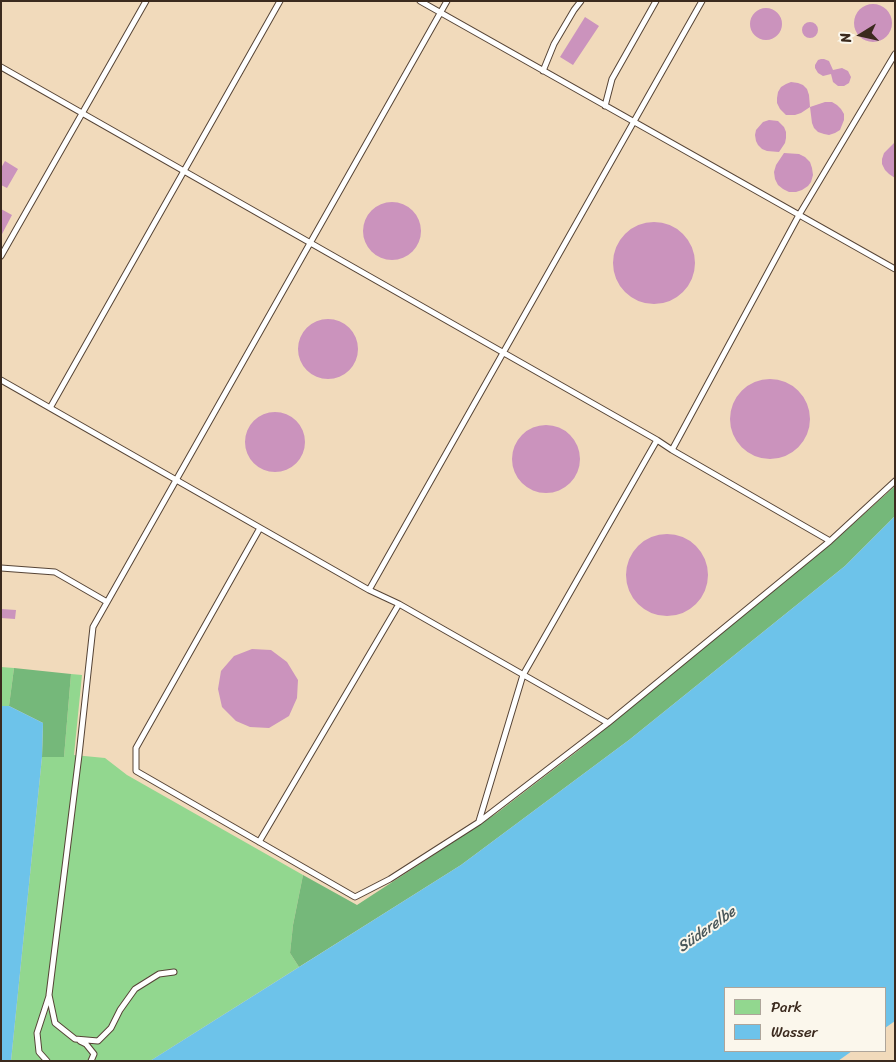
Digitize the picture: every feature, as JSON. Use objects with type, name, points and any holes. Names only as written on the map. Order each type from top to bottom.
[{"type":"lane","points":[[1,256],[146,1]]},
{"type":"lane","points":[[50,408],[280,1]]},
{"type":"lane","points":[[420,1],[895,269]]},
{"type":"lane","points":[[47,1061],[39,1052],[37,1033],[49,995],[93,627],[447,1]]},
{"type":"lane","points":[[543,71],[554,44],[581,1]]},
{"type":"lane","points":[[605,106],[612,79],[656,1]]},
{"type":"lane","points":[[369,590],[702,1]]},
{"type":"lane","points":[[672,450],[800,215],[895,54]]},
{"type":"lane","points":[[1,68],[657,440],[830,541]]},
{"type":"lane","points":[[1,380],[369,590],[399,604],[608,723]]},
{"type":"lane","points":[[479,822],[523,675],[657,440]]},
{"type":"lane","points":[[260,528],[136,748],[136,771],[355,897],[390,879],[479,822],[608,723],[830,541],[895,480]]},
{"type":"lane","points":[[1,568],[55,572],[108,602]]},
{"type":"lane","points":[[259,842],[399,604]]},
{"type":"lane","points":[[75,1039],[98,1041],[111,1028],[120,1010],[135,989],[159,974],[174,972]]},
{"type":"lane","points":[[49,995],[55,1023],[75,1039],[86,1044],[94,1054],[90,1061]]},
{"type":"green space","points":[[895,486],[895,516],[845,566],[629,740],[461,865],[299,967],[290,953],[293,925],[303,875],[357,905],[426,860],[497,813],[579,750],[832,543]]},
{"type":"green space","points":[[1,667],[14,668],[9,706],[1,706]]},
{"type":"green space","points":[[14,668],[71,674],[64,757],[42,757],[43,723],[9,706]]},
{"type":"green space","points":[[71,674],[82,675],[74,755],[105,758],[127,775],[303,875],[293,925],[290,953],[299,967],[150,1061],[11,1061],[42,757],[64,757]]},
{"type":"water","name":"Süderelbe","points":[[895,516],[895,1021],[886,1027],[886,987],[724,987],[724,1052],[851,1052],[838,1061],[150,1061],[461,865],[629,740],[845,566]]},
{"type":"water","points":[[1,706],[9,706],[43,723],[42,757],[11,1061],[1,1061]]},
{"type":"building","points":[[873,4],[880,5],[886,10],[891,16],[891,30],[886,36],[880,41],[873,42],[866,41],[860,36],[855,30],[854,23],[855,16],[860,10],[866,5]]},
{"type":"building","points":[[766,8],[778,12],[782,24],[778,36],[766,40],[754,36],[750,24],[754,12]]},
{"type":"building","points":[[585,17],[599,26],[573,65],[560,57]]},
{"type":"building","points":[[810,22],[816,24],[818,30],[816,36],[810,38],[804,36],[802,30],[804,24]]},
{"type":"building","points":[[821,59],[829,61],[833,70],[842,68],[848,71],[851,77],[849,83],[844,86],[838,86],[833,82],[831,74],[823,76],[818,73],[815,65]]},
{"type":"building","points":[[791,82],[803,85],[807,89],[810,107],[795,115],[786,115],[780,109],[777,98],[781,87]]},
{"type":"building","points":[[825,102],[832,102],[837,105],[844,114],[840,130],[829,135],[818,132],[812,123],[810,107]]},
{"type":"building","points":[[769,120],[778,121],[786,132],[785,143],[779,152],[762,149],[756,141],[756,130],[763,122]]},
{"type":"building","points":[[895,142],[895,178],[885,170],[882,159],[884,153]]},
{"type":"building","points":[[784,153],[799,154],[810,162],[813,175],[811,182],[802,190],[789,192],[778,185],[775,179],[776,165]]},
{"type":"building","points":[[5,161],[18,169],[7,188],[1,185],[1,168]]},
{"type":"building","points":[[386,202],[398,202],[413,210],[421,225],[421,237],[413,252],[398,260],[386,260],[371,252],[363,237],[363,225],[371,210]]},
{"type":"building","points":[[1,209],[12,215],[1,236]]},
{"type":"building","points":[[654,222],[670,225],[683,234],[692,247],[695,263],[692,279],[683,292],[670,301],[654,304],[638,301],[625,292],[616,279],[613,263],[616,247],[625,234],[638,225]]},
{"type":"building","points":[[328,319],[345,324],[353,332],[358,349],[353,366],[345,374],[328,379],[311,374],[303,366],[298,349],[303,332],[311,324]]},
{"type":"building","points":[[770,379],[785,382],[798,391],[807,404],[810,419],[807,434],[798,447],[785,456],[770,459],[755,456],[742,447],[733,434],[730,419],[733,404],[742,391],[755,382]]},
{"type":"building","points":[[275,412],[287,414],[300,425],[305,442],[303,454],[292,467],[275,472],[263,470],[250,459],[245,442],[247,430],[258,417]]},
{"type":"building","points":[[546,425],[559,428],[570,435],[577,446],[580,459],[577,472],[570,483],[559,490],[546,493],[533,490],[522,483],[515,472],[512,459],[515,446],[522,435],[533,428]]},
{"type":"building","points":[[667,534],[683,537],[696,546],[705,559],[708,575],[705,591],[696,604],[683,613],[667,616],[651,613],[638,604],[629,591],[626,575],[629,559],[638,546],[651,537]]},
{"type":"building","points":[[1,609],[16,610],[15,619],[1,618]]},
{"type":"building","points":[[252,649],[271,650],[287,662],[298,680],[297,698],[289,716],[269,728],[250,727],[236,721],[222,707],[218,689],[221,671],[234,656]]}]
